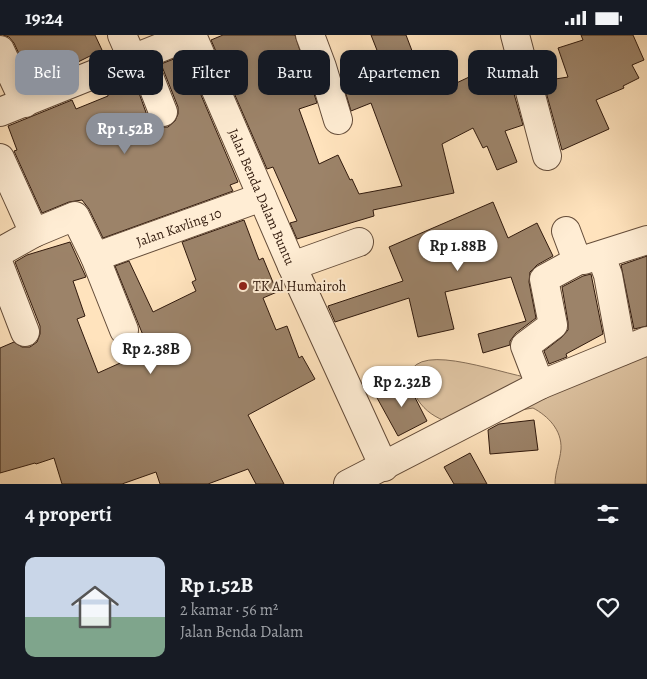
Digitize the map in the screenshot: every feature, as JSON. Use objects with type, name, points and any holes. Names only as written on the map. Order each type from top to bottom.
[{"type":"street","points":[[122,35],[132,50]]},
{"type":"street","points":[[156,50],[192,35]]},
{"type":"street","name":"Jalan Benda Dalam Buntu","points":[[192,35],[292,266],[384,467]]},
{"type":"street","points":[[310,35],[338,120]]},
{"type":"street","points":[[515,35],[547,156]]},
{"type":"street","points":[[0,50],[25,103]]},
{"type":"street","points":[[0,112],[89,77]]},
{"type":"street","points":[[155,95],[163,112]]},
{"type":"street","points":[[0,158],[34,233]]},
{"type":"street","name":"Jalan Kavling 10","points":[[95,257],[262,197]]},
{"type":"street","points":[[0,252],[34,233],[75,216],[95,257],[124,330]]},
{"type":"street","points":[[348,484],[540,385],[635,346],[608,275],[590,258],[575,255],[566,231]]},
{"type":"street","points":[[540,385],[526,346],[553,325],[544,279],[590,258],[647,240]]},
{"type":"street","points":[[292,266],[360,242]]},
{"type":"street","points":[[0,267],[25,332]]},
{"type":"shaded area","points":[[647,351],[647,484],[555,484],[561,442],[553,424],[539,411],[533,408],[448,422],[424,408],[409,381],[412,369],[422,362],[437,360],[456,361],[535,379],[548,380]]},
{"type":"building","points":[[3,35],[95,35],[102,50],[89,50],[89,56],[79,62],[79,50],[17,50],[9,37]]},
{"type":"building","points":[[223,35],[295,35],[300,50],[258,50],[258,95],[314,95],[317,103],[299,109],[319,164],[338,155],[359,194],[402,186],[371,103],[351,111],[346,95],[458,95],[458,82],[468,78],[468,95],[514,95],[523,125],[505,131],[517,162],[497,170],[487,146],[483,148],[473,128],[442,144],[454,193],[373,210],[374,216],[297,239],[290,223],[297,221],[273,167],[267,169],[235,95],[248,95],[248,50],[215,50],[211,40]]},
{"type":"building","points":[[371,35],[406,35],[412,50],[377,50]]},
{"type":"building","points":[[581,35],[633,35],[644,60],[632,65],[639,78],[623,86],[624,88],[596,100],[609,129],[562,150],[547,95],[557,95],[557,79],[568,77],[558,48],[583,40]]},
{"type":"building","points":[[173,59],[173,94],[163,69],[163,63]]},
{"type":"building","points":[[108,95],[140,95],[148,118],[153,124],[160,127],[168,127],[175,121],[178,107],[173,95],[201,95],[238,182],[230,185],[233,191],[103,238],[89,209],[82,200],[69,202],[42,213],[14,151],[17,150],[8,126],[72,100],[76,109]]},
{"type":"building","points":[[493,202],[508,238],[537,223],[553,256],[537,265],[530,272],[529,282],[536,318],[516,333],[510,341],[510,345],[483,353],[478,334],[526,321],[511,277],[445,292],[454,329],[418,337],[409,298],[335,322],[328,306],[403,281],[389,247]]},
{"type":"building","points":[[244,220],[259,260],[263,258],[277,292],[263,298],[276,330],[287,326],[299,358],[302,356],[315,379],[248,415],[284,484],[256,484],[248,469],[208,484],[160,484],[156,472],[122,484],[62,484],[54,458],[0,473],[0,348],[14,342],[22,347],[30,347],[37,342],[40,334],[40,326],[15,262],[27,255],[70,242],[86,277],[73,281],[85,316],[77,319],[98,373],[149,350],[115,266],[129,261],[153,312],[196,291],[192,282],[196,280],[182,242]]},
{"type":"building","points":[[647,256],[647,326],[634,329],[621,265]]},
{"type":"building","points":[[591,274],[603,334],[566,354],[567,357],[549,364],[544,351],[568,330],[562,287]]},
{"type":"building","points":[[406,380],[427,421],[398,436],[376,396]]},
{"type":"building","points":[[534,420],[538,450],[490,454],[488,430],[499,424]]},
{"type":"building","points":[[470,453],[487,484],[454,484],[444,467]]},
{"type":"place","name":"TK Al Humairoh","points":[[243,286]]}]
